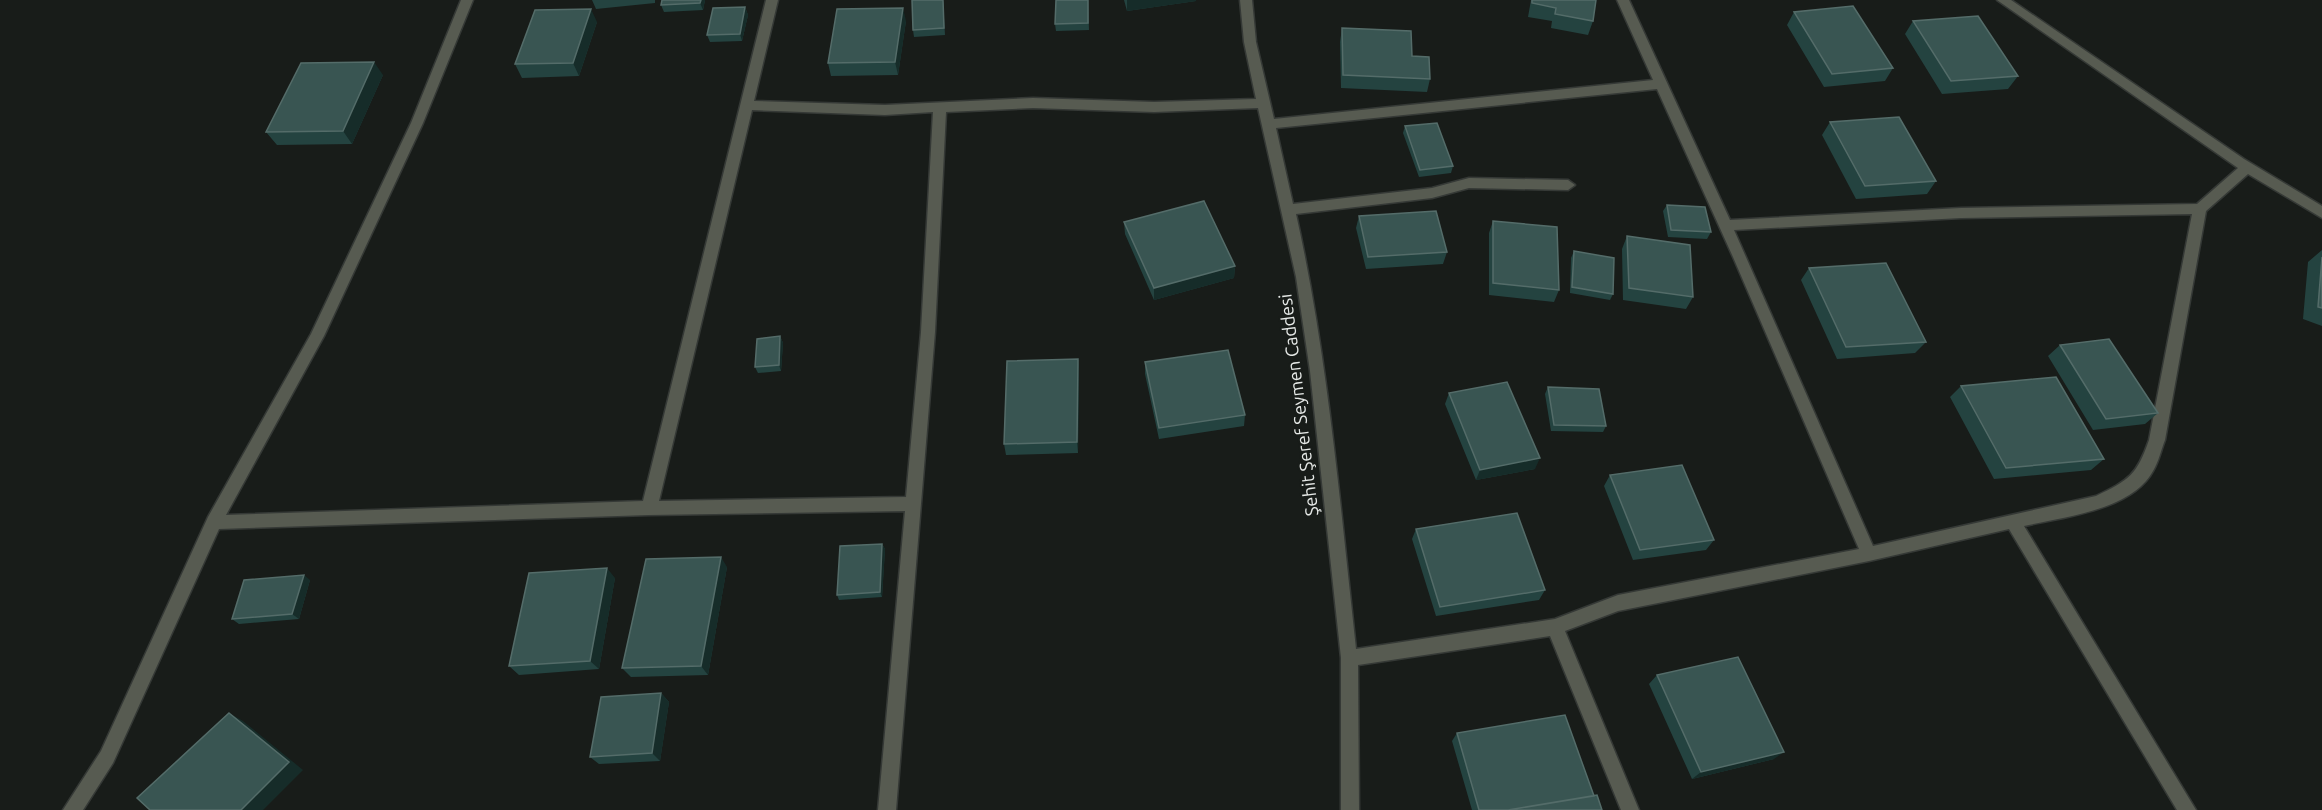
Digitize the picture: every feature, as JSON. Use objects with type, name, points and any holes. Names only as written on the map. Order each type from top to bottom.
[{"type":"street","points":[[72,810],[107,757],[214,522],[317,336],[417,123],[467,0]]},
{"type":"street","points":[[649,508],[771,0]]},
{"type":"street","name":"Şehit Şeref Seymen Caddesi","points":[[1246,0],[1250,42],[1303,277],[1317,371],[1349,658],[1350,810]]},
{"type":"street","points":[[1623,0],[1726,225],[1869,554]]},
{"type":"street","points":[[2003,0],[2248,167],[2322,213]]},
{"type":"street","points":[[1269,124],[1662,84]]},
{"type":"street","points":[[747,105],[862,109],[1033,103],[1154,107],[1263,103]]},
{"type":"street","points":[[887,810],[928,332],[940,108]]},
{"type":"street","points":[[1349,658],[1555,627],[1618,603],[1869,554],[2013,522],[2098,502],[2128,488],[2147,468],[2157,440],[2200,209],[2248,167]]},
{"type":"street","points":[[1288,210],[1432,194],[1468,183],[1568,185]]},
{"type":"street","points":[[1726,225],[1961,213],[2200,209]]},
{"type":"street","points":[[214,522],[649,508],[913,504]]},
{"type":"street","points":[[2013,522],[2187,810]]},
{"type":"street","points":[[1555,627],[1630,810]]},
{"type":"building","points":[[662,0],[701,0],[700,3],[661,5]]},
{"type":"building","points":[[912,0],[943,0],[944,28],[913,30]]},
{"type":"building","points":[[1056,0],[1088,0],[1088,23],[1055,24]]},
{"type":"building","points":[[1532,0],[1596,0],[1593,21],[1555,14],[1556,8],[1532,3]]},
{"type":"building","points":[[1853,6],[1893,68],[1832,74],[1794,12]]},
{"type":"building","points":[[745,7],[740,34],[707,35],[713,8]]},
{"type":"building","points":[[903,8],[895,62],[828,63],[837,9]]},
{"type":"building","points":[[591,9],[573,63],[515,64],[535,10]]},
{"type":"building","points":[[1978,16],[2018,76],[1951,81],[1913,21]]},
{"type":"building","points":[[1342,28],[1411,31],[1412,56],[1429,57],[1430,79],[1343,75]]},
{"type":"building","points":[[374,62],[343,131],[266,132],[301,63]]},
{"type":"building","points":[[1899,117],[1936,181],[1865,186],[1830,122]]},
{"type":"building","points":[[1437,123],[1453,166],[1420,170],[1405,126]]},
{"type":"building","points":[[1204,201],[1235,266],[1154,288],[1124,222]]},
{"type":"building","points":[[1667,205],[1705,207],[1711,232],[1671,230]]},
{"type":"building","points":[[1436,211],[1447,252],[1368,257],[1359,216]]},
{"type":"building","points":[[1493,221],[1557,227],[1559,290],[1493,283]]},
{"type":"building","points":[[1627,236],[1690,245],[1693,297],[1629,288]]},
{"type":"building","points":[[1574,251],[1614,258],[1613,294],[1572,287]]},
{"type":"building","points":[[2322,257],[2322,308],[2318,307]]},
{"type":"building","points":[[1886,263],[1926,342],[1846,347],[1809,268]]},
{"type":"building","points":[[780,336],[779,365],[755,367],[757,339]]},
{"type":"building","points":[[2109,339],[2158,413],[2106,419],[2060,345]]},
{"type":"building","points":[[1228,350],[1245,415],[1159,428],[1145,362]]},
{"type":"building","points":[[1078,359],[1077,442],[1004,444],[1007,361]]},
{"type":"building","points":[[2056,377],[2104,459],[2006,468],[1961,386]]},
{"type":"building","points":[[1507,382],[1540,458],[1480,470],[1449,393]]},
{"type":"building","points":[[1548,387],[1599,389],[1606,426],[1554,425]]},
{"type":"building","points":[[1682,465],[1714,540],[1640,550],[1610,475]]},
{"type":"building","points":[[1517,513],[1545,590],[1440,607],[1416,529]]},
{"type":"building","points":[[882,544],[880,592],[837,595],[840,546]]},
{"type":"building","points":[[721,557],[701,666],[622,668],[646,559]]},
{"type":"building","points":[[607,568],[590,661],[509,666],[529,573]]},
{"type":"building","points":[[304,575],[292,614],[232,619],[244,580]]},
{"type":"building","points":[[1738,657],[1784,752],[1701,772],[1657,675]]},
{"type":"building","points":[[661,693],[652,753],[590,757],[601,697]]},
{"type":"building","points":[[229,713],[289,762],[241,810],[150,810],[137,798]]},
{"type":"building","points":[[1565,715],[1594,796],[1508,810],[1479,810],[1457,733]]},
{"type":"building","points":[[1597,795],[1602,810],[1508,810]]}]
